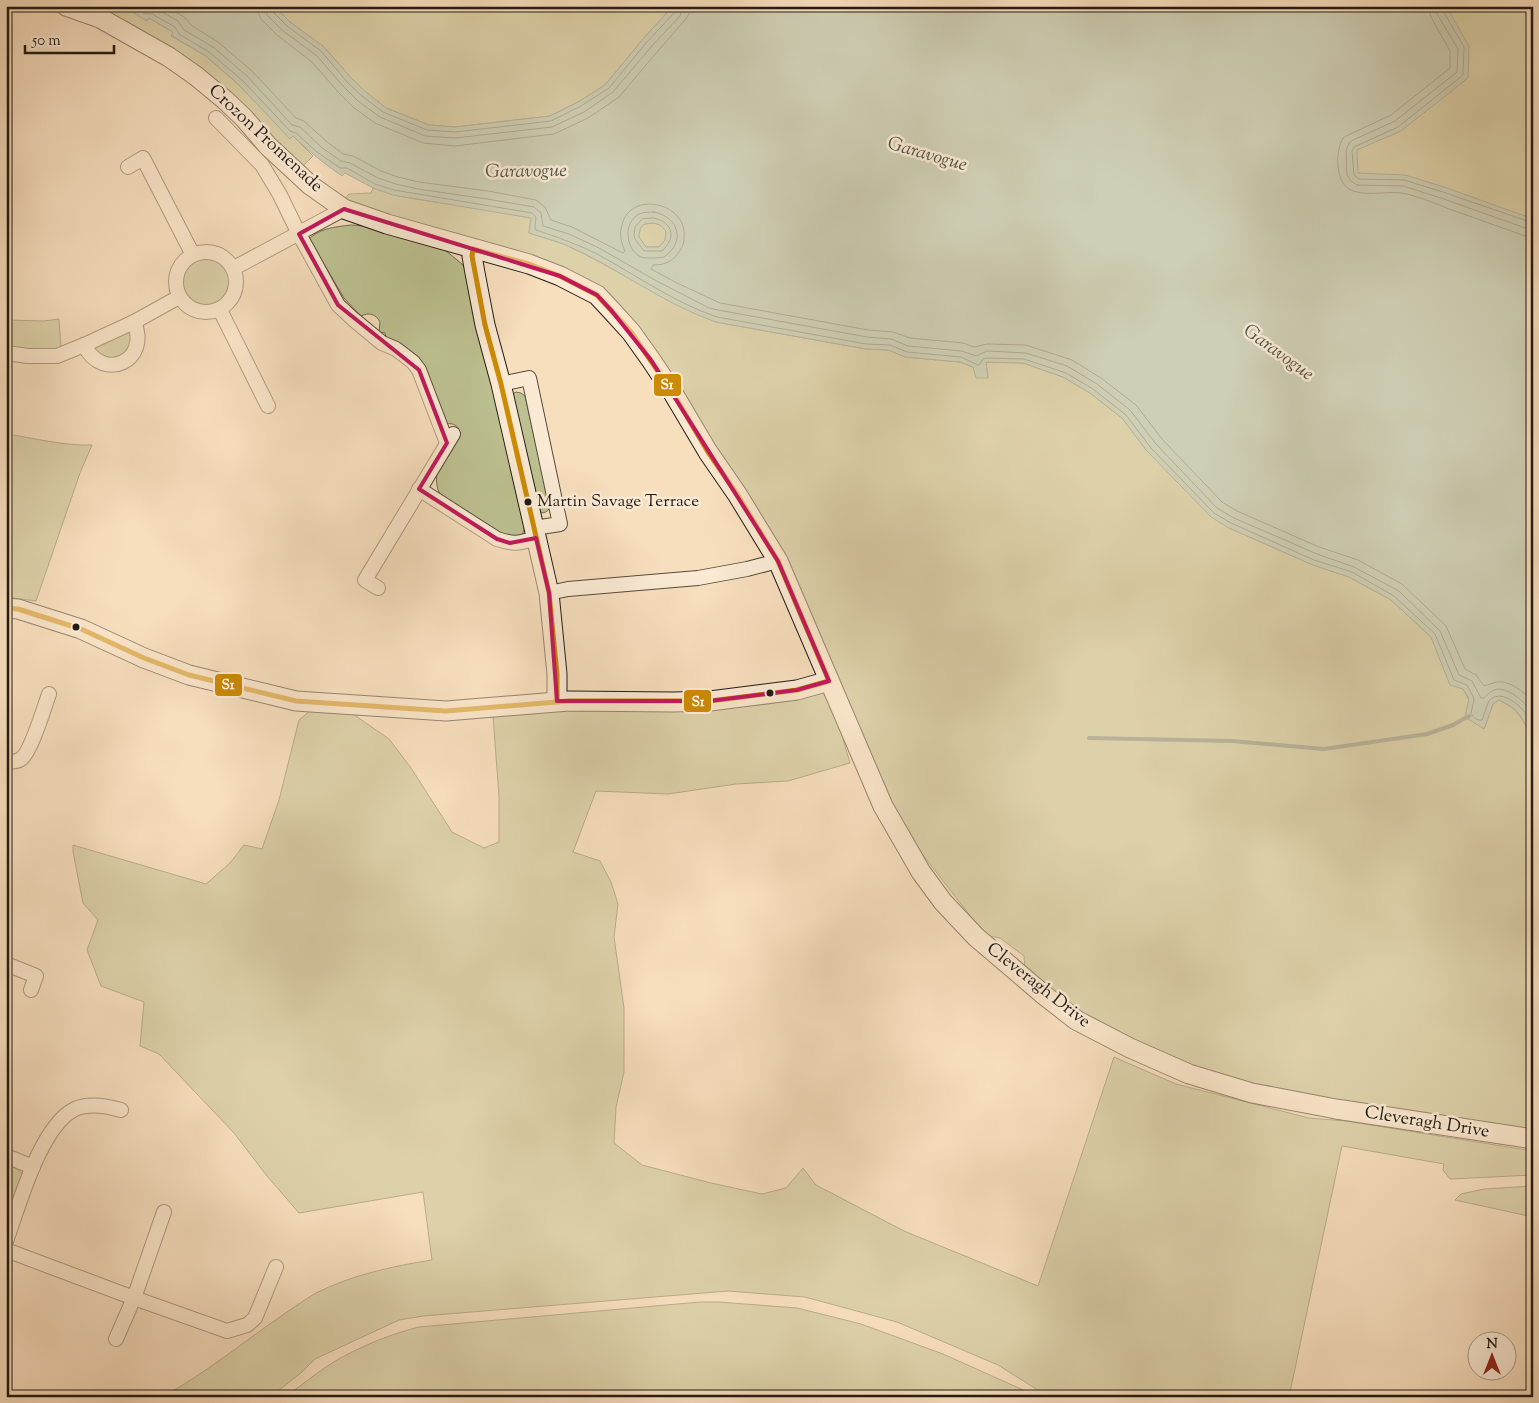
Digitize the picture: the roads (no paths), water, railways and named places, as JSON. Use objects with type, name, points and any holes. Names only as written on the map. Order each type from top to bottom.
[{"type":"street","name":"Crozon Promenade","points":[[66,6],[107,22],[169,57],[196,76],[244,118],[268,146],[310,185],[344,209],[387,224],[529,264],[560,276],[597,295],[631,332],[656,366],[708,452],[737,494],[778,561]]},
{"type":"street","points":[[216,118],[262,165],[338,305],[353,320],[382,343],[413,362],[419,370],[450,438],[365,580],[378,588]]},
{"type":"street","points":[[128,167],[143,158],[192,255]]},
{"type":"street","points":[[234,268],[344,209]]},
{"type":"street","points":[[474,248],[472,256],[476,280],[549,593],[557,674],[557,702]]},
{"type":"street","points":[[206,251],[218,253],[234,268],[237,281],[235,292],[230,301],[220,310],[207,313],[196,311],[187,306],[179,297],[176,287],[176,276],[181,264],[192,255],[206,251]]},
{"type":"street","points":[[6,353],[28,356],[57,356],[134,322],[179,297]]},
{"type":"street","points":[[220,310],[268,406]]},
{"type":"street","points":[[84,345],[88,354],[95,360],[113,365],[122,362],[130,357],[136,349],[138,330],[134,322]]},
{"type":"street","points":[[419,489],[498,539],[510,543],[519,543],[535,533],[560,524],[529,378],[501,384]]},
{"type":"street","points":[[549,593],[568,589],[698,578],[778,561]]},
{"type":"street","name":"Cleveragh Drive","points":[[778,561],[883,806],[921,872],[943,902],[976,937],[1076,1020],[1130,1048],[1189,1074],[1252,1093],[1336,1109],[1533,1139]]},
{"type":"street","points":[[6,608],[18,609],[81,629],[189,676],[296,701],[446,710],[557,702],[710,701],[797,690],[829,681]]},
{"type":"street","points":[[6,762],[22,758],[28,750],[49,694]]},
{"type":"street","points":[[6,964],[36,976],[31,990]]},
{"type":"street","points":[[6,1241],[33,1167],[49,1134],[62,1117],[76,1108],[89,1106],[110,1107],[121,1110]]},
{"type":"street","points":[[6,1156],[33,1167]]},
{"type":"street","points":[[116,1339],[134,1298],[164,1212]]},
{"type":"street","points":[[6,1250],[227,1332],[247,1325],[255,1318],[276,1267]]},
{"type":"water","name":"Garavogue","points":[[123,6],[274,6],[290,22],[324,47],[352,79],[386,108],[429,125],[455,127],[550,116],[578,102],[605,85],[673,6],[1446,6],[1469,46],[1468,78],[1401,131],[1357,150],[1358,173],[1405,175],[1533,219],[1533,740],[1524,721],[1517,712],[1499,700],[1493,704],[1484,729],[1465,717],[1469,698],[1463,689],[1450,685],[1431,637],[1391,600],[1349,577],[1313,565],[1229,528],[1211,517],[1147,451],[1122,418],[1090,393],[1063,377],[1023,363],[986,362],[988,378],[976,378],[973,367],[960,362],[905,357],[888,350],[866,349],[716,322],[659,296],[585,254],[561,243],[529,233],[531,218],[393,195],[373,188],[345,173],[342,176],[293,136],[290,139],[239,85],[206,56],[171,35],[173,32],[149,18],[147,21]],"holes":[[[654,223],[660,225],[666,231],[665,240],[659,247],[646,247],[639,237],[640,229],[644,224]]]},
{"type":"waterway","points":[[1089,738],[1232,741],[1324,749],[1427,734],[1453,725],[1469,716]]},
{"type":"place","name":"Martin Savage Terrace","points":[[528,502]]}]
